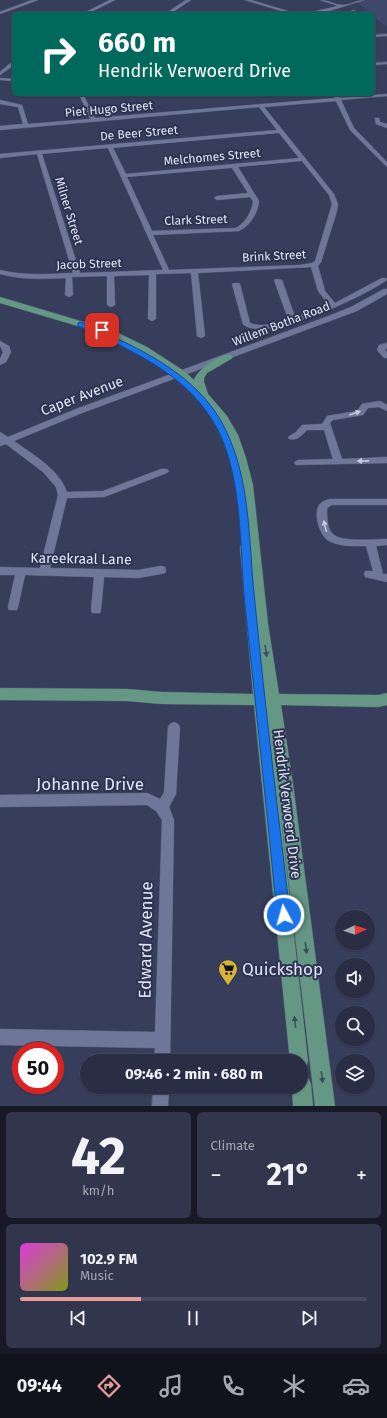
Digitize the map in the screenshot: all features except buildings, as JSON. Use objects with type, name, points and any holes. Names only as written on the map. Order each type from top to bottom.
[{"type":"main road","name":"Hendrik Verwoerd Drive","points":[[0,300],[80,324],[134,349],[178,374],[203,394],[223,418],[233,435],[241,458],[247,485],[262,624],[266,696],[298,1054]]},
{"type":"main road","points":[[203,394],[199,382],[200,376],[208,369],[228,357]]},
{"type":"main road","name":"Hendrik Verwoerd Drive","points":[[178,374],[206,405],[225,437],[233,460],[244,515],[250,601],[266,696],[285,784],[325,1106]]},
{"type":"main road","points":[[0,694],[127,695],[162,698],[376,693],[387,695]]},
{"type":"main road","points":[[266,696],[378,701],[387,699]]},
{"type":"main road","points":[[302,1094],[303,1106]]},
{"type":"street","points":[[0,14],[36,0]]},
{"type":"street","points":[[88,12],[113,0]]},
{"type":"street","points":[[170,12],[190,0]]},
{"type":"street","points":[[247,0],[289,12]]},
{"type":"street","points":[[322,0],[343,6]]},
{"type":"street","points":[[349,0],[356,2]]},
{"type":"street","points":[[315,12],[363,0]]},
{"type":"street","points":[[321,12],[331,9]]},
{"type":"street","points":[[0,14],[7,16]]},
{"type":"street","points":[[375,36],[387,35]]},
{"type":"street","points":[[375,64],[387,63]]},
{"type":"street","points":[[0,74],[12,65]]},
{"type":"street","points":[[0,79],[12,80]]},
{"type":"street","name":"Piet Hugo Street","points":[[375,95],[387,95]]},
{"type":"street","points":[[82,96],[93,120]]},
{"type":"street","name":"Piet Hugo Street","points":[[0,128],[261,106],[337,97],[362,96]]},
{"type":"street","points":[[337,97],[353,130],[387,165]]},
{"type":"street","points":[[0,102],[20,106],[26,126]]},
{"type":"street","name":"Brink Street","points":[[167,272],[300,267],[314,265],[318,262],[335,204],[330,191],[261,106]]},
{"type":"street","points":[[377,119],[376,120],[378,123],[387,126]]},
{"type":"street","name":"De Beer Street","points":[[0,156],[280,131]]},
{"type":"street","points":[[110,146],[167,272]]},
{"type":"street","name":"Milner Street","points":[[39,152],[77,275]]},
{"type":"street","name":"Melchomes Street","points":[[124,176],[304,159]]},
{"type":"street","points":[[217,198],[252,195],[234,166]]},
{"type":"street","name":"Clark Street","points":[[150,233],[240,229],[245,226],[256,205],[256,201],[252,195]]},
{"type":"street","points":[[314,265],[322,291],[334,306]]},
{"type":"street","points":[[194,271],[201,336]]},
{"type":"street","name":"Jacob Street","points":[[0,272],[12,276],[69,278],[77,275],[167,272]]},
{"type":"street","points":[[152,319],[153,273]]},
{"type":"street","points":[[110,274],[111,305]]},
{"type":"street","points":[[46,282],[69,278],[69,295]]},
{"type":"street","points":[[236,284],[247,324],[256,327],[274,326],[334,306],[384,279]]},
{"type":"street","points":[[278,280],[292,320]]},
{"type":"street","name":"Willem Botha Road","points":[[178,374],[228,357],[354,309],[387,291]]},
{"type":"street","points":[[274,326],[286,335]]},
{"type":"street","points":[[0,343],[6,347],[8,352],[8,355],[0,363]]},
{"type":"street","points":[[387,345],[381,348],[383,353],[387,356]]},
{"type":"street","name":"Caper Avenue","points":[[2,439],[178,374]]},
{"type":"street","points":[[338,461],[326,423],[328,419],[360,413],[365,406],[380,404],[387,408]]},
{"type":"street","points":[[292,437],[299,434],[302,429],[306,427],[327,426]]},
{"type":"street","points":[[2,439],[51,474],[60,484],[63,495],[44,572]]},
{"type":"street","points":[[300,462],[387,460]]},
{"type":"street","points":[[63,495],[104,494],[164,471]]},
{"type":"street","points":[[387,502],[330,502],[322,508],[325,529],[327,535],[331,538],[338,541],[387,542]]},
{"type":"street","points":[[370,542],[378,576]]},
{"type":"street","name":"Kareekraal Lane","points":[[0,571],[138,574],[161,570]]},
{"type":"street","points":[[13,607],[22,571]]},
{"type":"street","points":[[96,610],[99,573]]},
{"type":"street","points":[[162,807],[170,794],[174,727]]},
{"type":"street","name":"Johanne Drive","points":[[0,801],[147,799],[156,802],[162,807]]},
{"type":"street","name":"Edward Avenue","points":[[162,807],[168,820],[162,1054]]},
{"type":"street","points":[[0,1037],[163,1040]]},
{"type":"street","points":[[160,1106],[161,1094]]},
{"type":"shaded area","points":[[367,0],[387,0],[387,27],[375,17],[375,12],[368,12],[357,3]]},
{"type":"place","name":"Quickshop","points":[[228,986]]},
{"type":"route","points":[[102,330],[80,324],[134,349],[175,375],[206,405],[225,437],[233,460],[240,486],[244,515],[250,601],[259,692],[284,915]]}]
